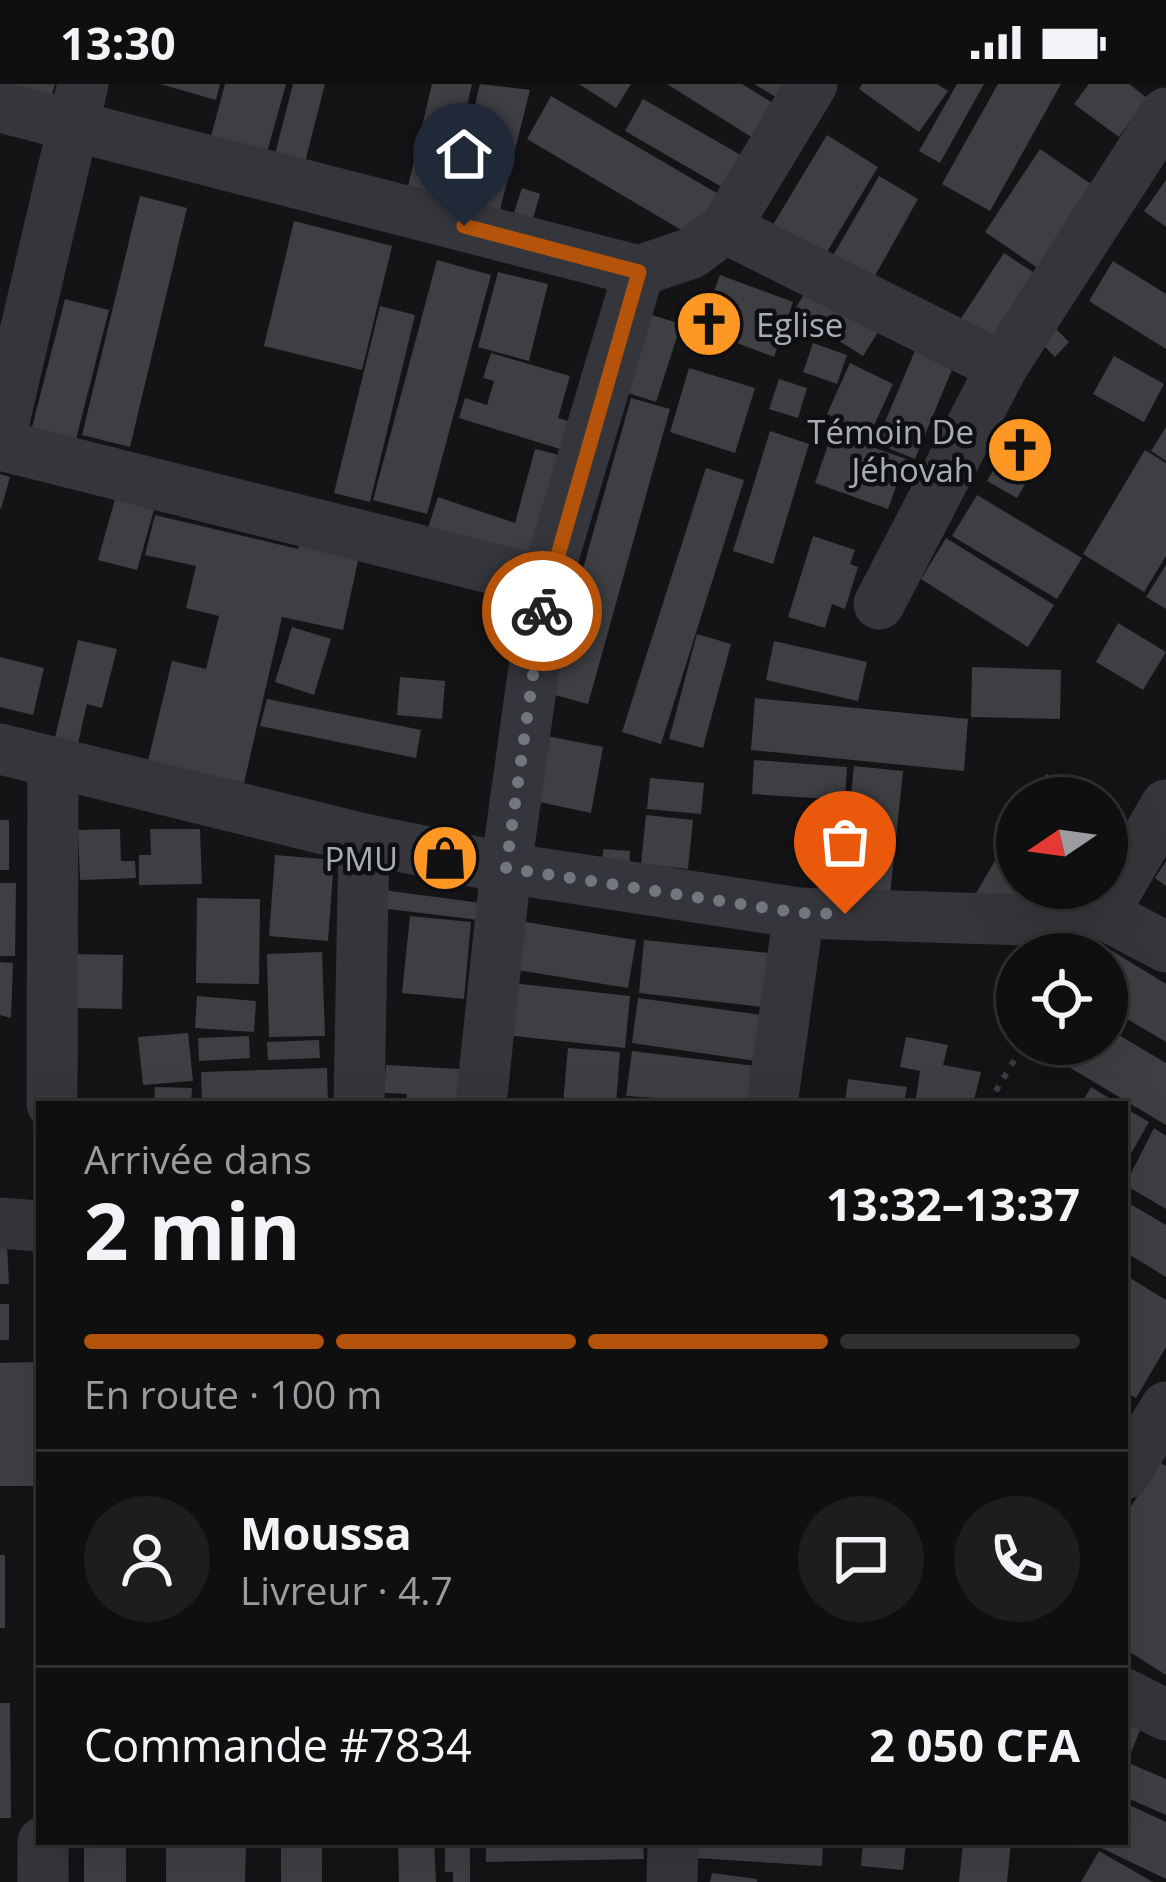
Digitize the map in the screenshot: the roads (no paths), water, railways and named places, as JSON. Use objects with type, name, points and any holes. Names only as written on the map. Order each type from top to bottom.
[{"type":"street","points":[[0,107],[77,104],[639,272],[692,254],[724,228],[812,84]]},
{"type":"street","points":[[77,104],[0,442],[546,582]]},
{"type":"street","points":[[879,604],[1002,367],[1166,113]]},
{"type":"street","points":[[724,228],[1002,367]]},
{"type":"street","points":[[482,1101],[506,868],[546,582],[639,272]]},
{"type":"street","points":[[0,749],[364,839],[506,868],[799,913],[1026,920],[1103,914],[1166,947]]},
{"type":"street","points":[[52,764],[52,1101]]},
{"type":"street","points":[[1103,914],[1166,806]]},
{"type":"street","points":[[359,1101],[364,839]]},
{"type":"street","points":[[772,1101],[799,913]]},
{"type":"street","points":[[0,1223],[36,1226]]},
{"type":"street","points":[[1128,1469],[1166,1407]]},
{"type":"street","points":[[1128,1696],[1166,1715]]},
{"type":"street","points":[[43,1845],[43,1882]]},
{"type":"street","points":[[672,1882],[673,1845]]},
{"type":"place","name":"Eglise","points":[[709,324]]},
{"type":"place","name":"Témoin De Jéhovah","points":[[1020,450]]},
{"type":"place","name":"PMU","points":[[445,858]]}]
